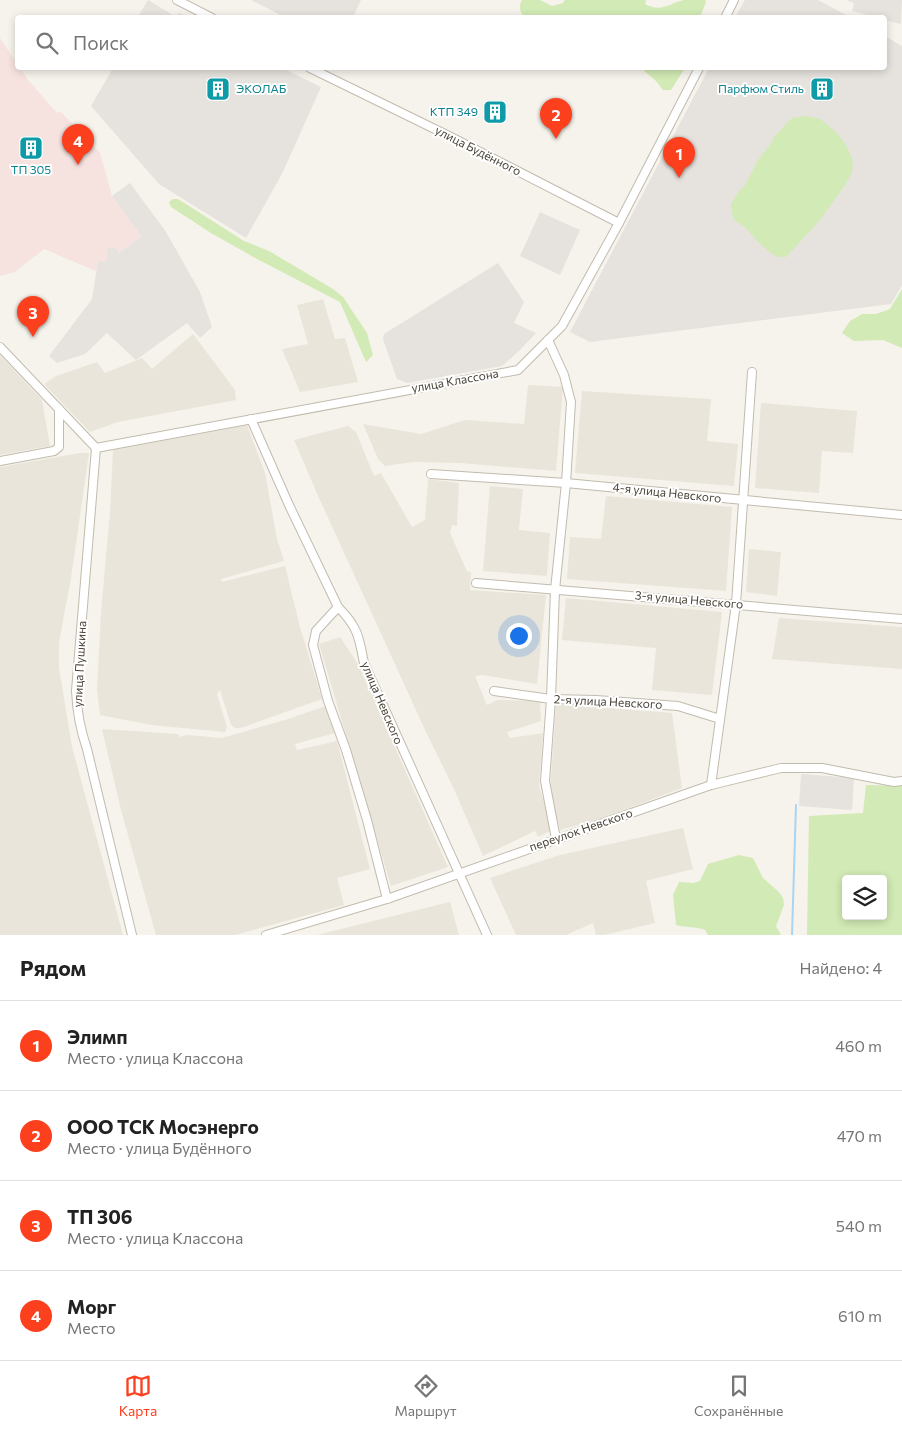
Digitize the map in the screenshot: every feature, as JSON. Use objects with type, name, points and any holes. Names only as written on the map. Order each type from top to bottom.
[{"type":"street","points":[[178,0],[206,15]]},
{"type":"street","points":[[726,15],[734,0]]},
{"type":"street","name":"улица Будённого","points":[[314,70],[619,222]]},
{"type":"street","name":"улица Классона","points":[[96,448],[518,370],[562,326],[619,222],[698,70]]},
{"type":"street","points":[[548,340],[564,375],[571,402],[566,483],[555,590],[551,699],[545,782],[556,838]]},
{"type":"street","points":[[0,347],[96,448]]},
{"type":"street","points":[[711,785],[736,604],[752,372]]},
{"type":"street","points":[[0,461],[54,451],[59,448],[58,409]]},
{"type":"street","name":"улица Невского","points":[[251,418],[289,506],[338,607],[350,619],[358,634],[364,664],[487,935]]},
{"type":"street","name":"улица Пушкина","points":[[96,448],[76,709],[102,807],[132,935]]},
{"type":"street","name":"4-я улица Невского","points":[[431,474],[566,483],[902,515]]},
{"type":"street","name":"3-я улица Невского","points":[[476,583],[902,618]]},
{"type":"street","points":[[338,607],[316,631],[313,645],[328,701],[346,750],[387,899]]},
{"type":"street","name":"2-я улица Невского","points":[[494,691],[551,699],[678,706],[720,719]]},
{"type":"street","name":"переулок Невского","points":[[266,935],[387,899],[711,785],[781,768],[822,768],[894,782],[902,781]]},
{"type":"shaded area","points":[[148,0],[173,15],[139,15]]},
{"type":"shaded area","points":[[251,0],[361,0],[354,15],[280,15]]},
{"type":"shaded area","points":[[745,0],[818,0],[846,15],[736,15]]},
{"type":"shaded area","points":[[846,0],[902,0],[901,24],[887,20],[887,15],[868,15],[852,11],[854,3]]},
{"type":"shaded area","points":[[887,37],[902,46],[902,285],[891,304],[590,342],[570,332],[708,70],[887,70]]},
{"type":"shaded area","points":[[0,38],[15,61],[15,70],[21,70],[57,113],[60,111],[100,153],[112,196],[141,236],[119,253],[116,248],[108,247],[106,263],[98,261],[96,271],[44,249],[15,272],[0,276]]},
{"type":"shaded area","points":[[112,70],[286,70],[321,87],[282,174],[246,238],[159,184],[91,106]]},
{"type":"shaded area","points":[[130,183],[166,232],[200,292],[212,327],[200,338],[187,323],[136,360],[107,333],[85,354],[57,363],[49,356],[92,299],[98,261],[108,247],[116,248],[119,253],[141,236],[112,196]]},
{"type":"shaded area","points":[[540,212],[580,230],[560,275],[520,256]]},
{"type":"shaded area","points":[[498,263],[524,302],[514,323],[536,333],[502,366],[407,383],[397,379],[383,339],[384,334]]},
{"type":"shaded area","points":[[323,299],[335,339],[345,338],[358,382],[300,392],[282,349],[308,344],[297,305]]},
{"type":"shaded area","points":[[193,334],[235,390],[236,400],[118,422],[90,432],[44,384],[56,376],[97,362],[105,373],[142,358],[152,369]]},
{"type":"shaded area","points":[[0,355],[42,400],[50,446],[0,455]]},
{"type":"shaded area","points":[[528,385],[563,387],[556,471],[461,463],[413,462],[385,466],[378,459],[363,424],[421,434],[465,420],[524,424]]},
{"type":"shaded area","points":[[582,391],[711,399],[707,441],[738,444],[734,486],[575,473]]},
{"type":"shaded area","points":[[761,403],[857,411],[853,453],[822,451],[819,493],[755,488]]},
{"type":"shaded area","points":[[247,425],[265,473],[277,539],[284,561],[221,579],[222,582],[285,566],[300,627],[322,699],[241,728],[235,728],[231,725],[220,690],[217,694],[227,727],[225,732],[151,725],[100,715],[97,690],[113,450]]},
{"type":"shaded area","points":[[348,426],[356,432],[374,476],[381,473],[412,527],[425,520],[428,479],[459,483],[457,526],[452,525],[450,533],[467,571],[471,572],[470,590],[546,595],[537,684],[483,675],[475,676],[487,705],[497,700],[540,701],[541,721],[507,732],[510,738],[543,733],[539,786],[552,830],[538,837],[535,831],[483,856],[294,440]]},
{"type":"shaded area","points":[[89,453],[71,578],[59,642],[59,668],[72,747],[123,935],[0,935],[0,467]]},
{"type":"shaded area","points":[[490,486],[523,489],[519,530],[550,533],[547,576],[483,571]]},
{"type":"shaded area","points":[[606,496],[732,507],[726,591],[567,579],[570,537],[601,539]]},
{"type":"shaded area","points":[[749,549],[781,552],[777,596],[746,592]]},
{"type":"shaded area","points":[[566,598],[722,612],[712,695],[652,690],[656,648],[562,640]]},
{"type":"shaded area","points":[[779,618],[902,627],[902,669],[772,659]]},
{"type":"shaded area","points":[[340,637],[358,664],[448,867],[391,886],[319,644]]},
{"type":"shaded area","points":[[556,704],[672,713],[682,788],[597,820],[560,830],[550,792]]},
{"type":"shaded area","points":[[326,706],[335,733],[295,744],[297,750],[337,741],[370,869],[337,878],[344,905],[235,935],[156,935],[121,810],[102,729],[178,734],[180,737],[187,735],[222,738]]},
{"type":"shaded area","points":[[801,774],[854,778],[852,810],[799,806]]},
{"type":"shaded area","points":[[683,828],[693,869],[646,881],[655,923],[604,935],[596,935],[593,923],[566,935],[516,935],[490,878],[560,855]]},
{"type":"shaded area","points":[[450,902],[459,935],[317,935],[329,932]]},
{"type":"green space","points":[[522,0],[540,0],[552,6],[563,3],[565,0],[646,0],[645,4],[656,8],[665,7],[684,0],[705,0],[706,2],[701,15],[523,15],[520,5]]},
{"type":"green space","points":[[643,70],[684,70],[671,90],[663,90]]},
{"type":"green space","points":[[806,116],[820,119],[837,133],[846,145],[852,158],[852,172],[820,220],[786,257],[778,257],[759,243],[745,227],[733,218],[731,204],[739,191],[744,187],[758,160],[775,136],[792,118]]},
{"type":"green space","points":[[173,199],[178,199],[244,241],[269,251],[333,289],[343,297],[367,333],[373,355],[366,362],[340,302],[211,233],[171,207],[169,202]]},
{"type":"green space","points":[[902,289],[902,348],[883,340],[854,341],[842,333],[850,321],[862,314],[876,314],[890,309]]},
{"type":"green space","points":[[866,785],[902,786],[902,935],[807,935],[809,816],[863,813]]},
{"type":"green space","points":[[739,855],[753,858],[763,878],[783,898],[784,905],[776,926],[781,935],[708,935],[705,930],[676,925],[673,895],[679,882],[693,883],[700,881],[708,864]]},
{"type":"waterway","points":[[792,935],[796,805]]},
{"type":"place","name":"ЭКОЛАБ","points":[[218,89]]},
{"type":"place","name":"Парфюм Стиль","points":[[822,89]]},
{"type":"place","name":"КТП 349","points":[[495,112]]},
{"type":"place","name":"ООО ТСК Мосэнерго","points":[[556,139]]},
{"type":"place","name":"ТП 305","points":[[31,148]]},
{"type":"place","name":"Морг","points":[[78,165]]},
{"type":"place","name":"Элимп","points":[[679,178]]},
{"type":"place","name":"ТП 306","points":[[33,337]]}]
